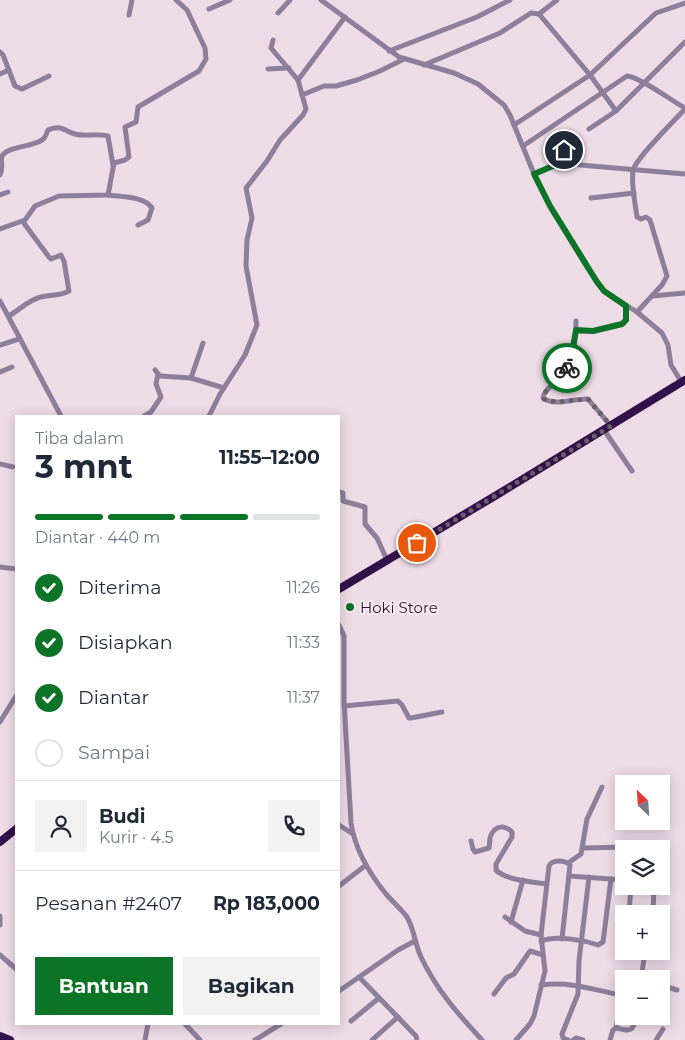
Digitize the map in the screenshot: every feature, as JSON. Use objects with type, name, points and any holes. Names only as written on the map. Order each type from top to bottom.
[{"type":"highway","points":[[340,587],[683,382]]},
{"type":"highway","points":[[0,842],[15,829]]},
{"type":"highway","points":[[0,1036],[10,1040]]},
{"type":"street","points":[[129,15],[132,0]]},
{"type":"street","points":[[113,165],[116,162],[125,160],[129,156],[125,126],[136,122],[138,107],[199,71],[203,65],[206,56],[205,48],[186,10],[176,0]]},
{"type":"street","points":[[210,9],[230,0]]},
{"type":"street","points":[[278,13],[290,0]]},
{"type":"street","points":[[389,51],[477,17],[510,0]]},
{"type":"street","points":[[539,14],[557,0]]},
{"type":"street","points":[[325,1],[389,51],[405,59],[454,73],[478,84],[504,105],[550,206],[597,282],[604,291],[637,312],[662,333],[665,338],[671,365],[683,382]]},
{"type":"street","points":[[514,125],[590,75],[656,13],[685,3]]},
{"type":"street","points":[[424,65],[500,33],[531,13],[539,14],[590,75],[616,111]]},
{"type":"street","points":[[298,80],[345,17]]},
{"type":"street","points":[[209,415],[245,355],[257,325],[246,266],[247,240],[252,218],[246,188],[267,162],[280,140],[303,115],[306,109],[298,80],[271,48],[273,40]]},
{"type":"street","points":[[589,129],[616,111],[685,42]]},
{"type":"street","points":[[0,52],[3,55],[15,86],[18,88],[22,89],[49,76]]},
{"type":"street","points":[[302,95],[324,86],[336,86],[380,72],[405,59]]},
{"type":"street","points":[[268,69],[289,68]]},
{"type":"street","points":[[0,74],[9,70]]},
{"type":"street","points":[[522,146],[603,94],[627,76],[644,83],[685,108],[639,160],[633,170],[637,217],[641,219],[646,217],[650,220],[666,273],[664,281],[637,312]]},
{"type":"street","points":[[0,175],[2,170],[1,158],[3,155],[8,151],[40,142],[48,130],[55,128],[68,130],[76,135],[108,136],[113,165],[108,195]]},
{"type":"street","points":[[565,161],[564,150],[566,145]]},
{"type":"street","points":[[534,174],[565,161],[580,165],[685,174]]},
{"type":"street","points":[[0,195],[8,192]]},
{"type":"street","points":[[592,198],[634,193]]},
{"type":"street","points":[[0,229],[23,222],[35,206],[59,196],[108,195],[138,200],[150,205],[152,208],[148,220],[138,225]]},
{"type":"street","points":[[9,316],[40,297],[59,296],[69,292],[64,261],[61,256],[49,258],[23,222]]},
{"type":"street","points":[[651,296],[685,293]]},
{"type":"street","points":[[0,301],[60,415]]},
{"type":"street","points":[[576,330],[593,331],[622,324],[626,320],[626,306]]},
{"type":"street","points":[[576,321],[571,359],[567,369],[555,384],[545,392],[543,398],[556,402],[588,399],[608,428],[632,471]]},
{"type":"street","points":[[0,345],[19,340]]},
{"type":"street","points":[[191,378],[202,342]]},
{"type":"street","points":[[0,364],[1,372],[12,368]]},
{"type":"street","points":[[146,415],[151,412],[160,397],[156,384],[156,372],[160,376],[191,378],[224,388]]},
{"type":"street","points":[[0,464],[13,467]]},
{"type":"street","points":[[340,492],[342,493],[343,501],[365,507],[365,524],[377,538],[388,560]]},
{"type":"street","points":[[0,567],[15,569]]},
{"type":"street","points":[[340,627],[344,636],[342,703],[353,834],[358,849],[366,865],[387,895],[405,915],[431,977],[444,996],[482,1040]]},
{"type":"street","points":[[0,722],[15,698]]},
{"type":"street","points":[[342,703],[398,701],[402,704],[409,718],[442,712]]},
{"type":"street","points":[[516,1040],[532,1020],[545,967],[541,938],[546,884],[550,864],[554,861],[568,863],[579,856],[583,848],[587,819],[602,787]]},
{"type":"street","points":[[340,826],[353,834]]},
{"type":"street","points":[[471,841],[473,849],[478,852],[490,847],[490,838],[494,830],[500,827],[510,829],[512,837],[495,867],[498,872],[523,880],[546,884]]},
{"type":"street","points":[[583,848],[615,847]]},
{"type":"street","points":[[562,939],[570,876],[570,865],[568,863]]},
{"type":"street","points":[[340,885],[366,865]]},
{"type":"street","points":[[570,876],[615,879]]},
{"type":"street","points":[[568,1040],[563,1038],[562,1034],[577,998],[590,877]]},
{"type":"street","points":[[505,917],[525,931],[541,938],[582,940],[598,945],[603,942],[611,879]]},
{"type":"street","points":[[512,922],[523,880]]},
{"type":"street","points":[[0,916],[0,925]]},
{"type":"street","points":[[340,990],[398,950],[415,941]]},
{"type":"street","points":[[494,994],[506,978],[514,974],[530,951],[543,955]]},
{"type":"street","points":[[0,955],[15,969]]},
{"type":"street","points":[[360,977],[416,1036],[417,1040]]},
{"type":"street","points":[[541,986],[559,983],[578,985],[615,994]]},
{"type":"street","points":[[670,988],[677,990]]},
{"type":"street","points":[[351,1021],[379,998]]},
{"type":"street","points":[[372,1040],[398,1017]]},
{"type":"street","points":[[145,1040],[148,1025]]},
{"type":"street","points":[[186,1025],[200,1040]]},
{"type":"street","points":[[266,1025],[269,1031]]},
{"type":"street","points":[[255,1040],[280,1025]]},
{"type":"street","points":[[610,1040],[617,1025]]},
{"type":"street","points":[[616,1028],[630,1031],[634,1025]]},
{"type":"street","points":[[656,1040],[662,1029]]},
{"type":"street","points":[[573,1040],[576,1038],[583,1040]]},
{"type":"way so far","points":[[417,543],[611,426],[592,402],[586,398],[556,402],[544,399],[543,394],[555,384],[567,368]]},
{"type":"place","name":"Hoki Store","points":[[350,607]]},
{"type":"route","points":[[564,150],[565,161],[534,174],[550,206],[597,282],[604,291],[626,306],[626,320],[622,324],[593,331],[576,330],[571,359],[567,368]]}]
